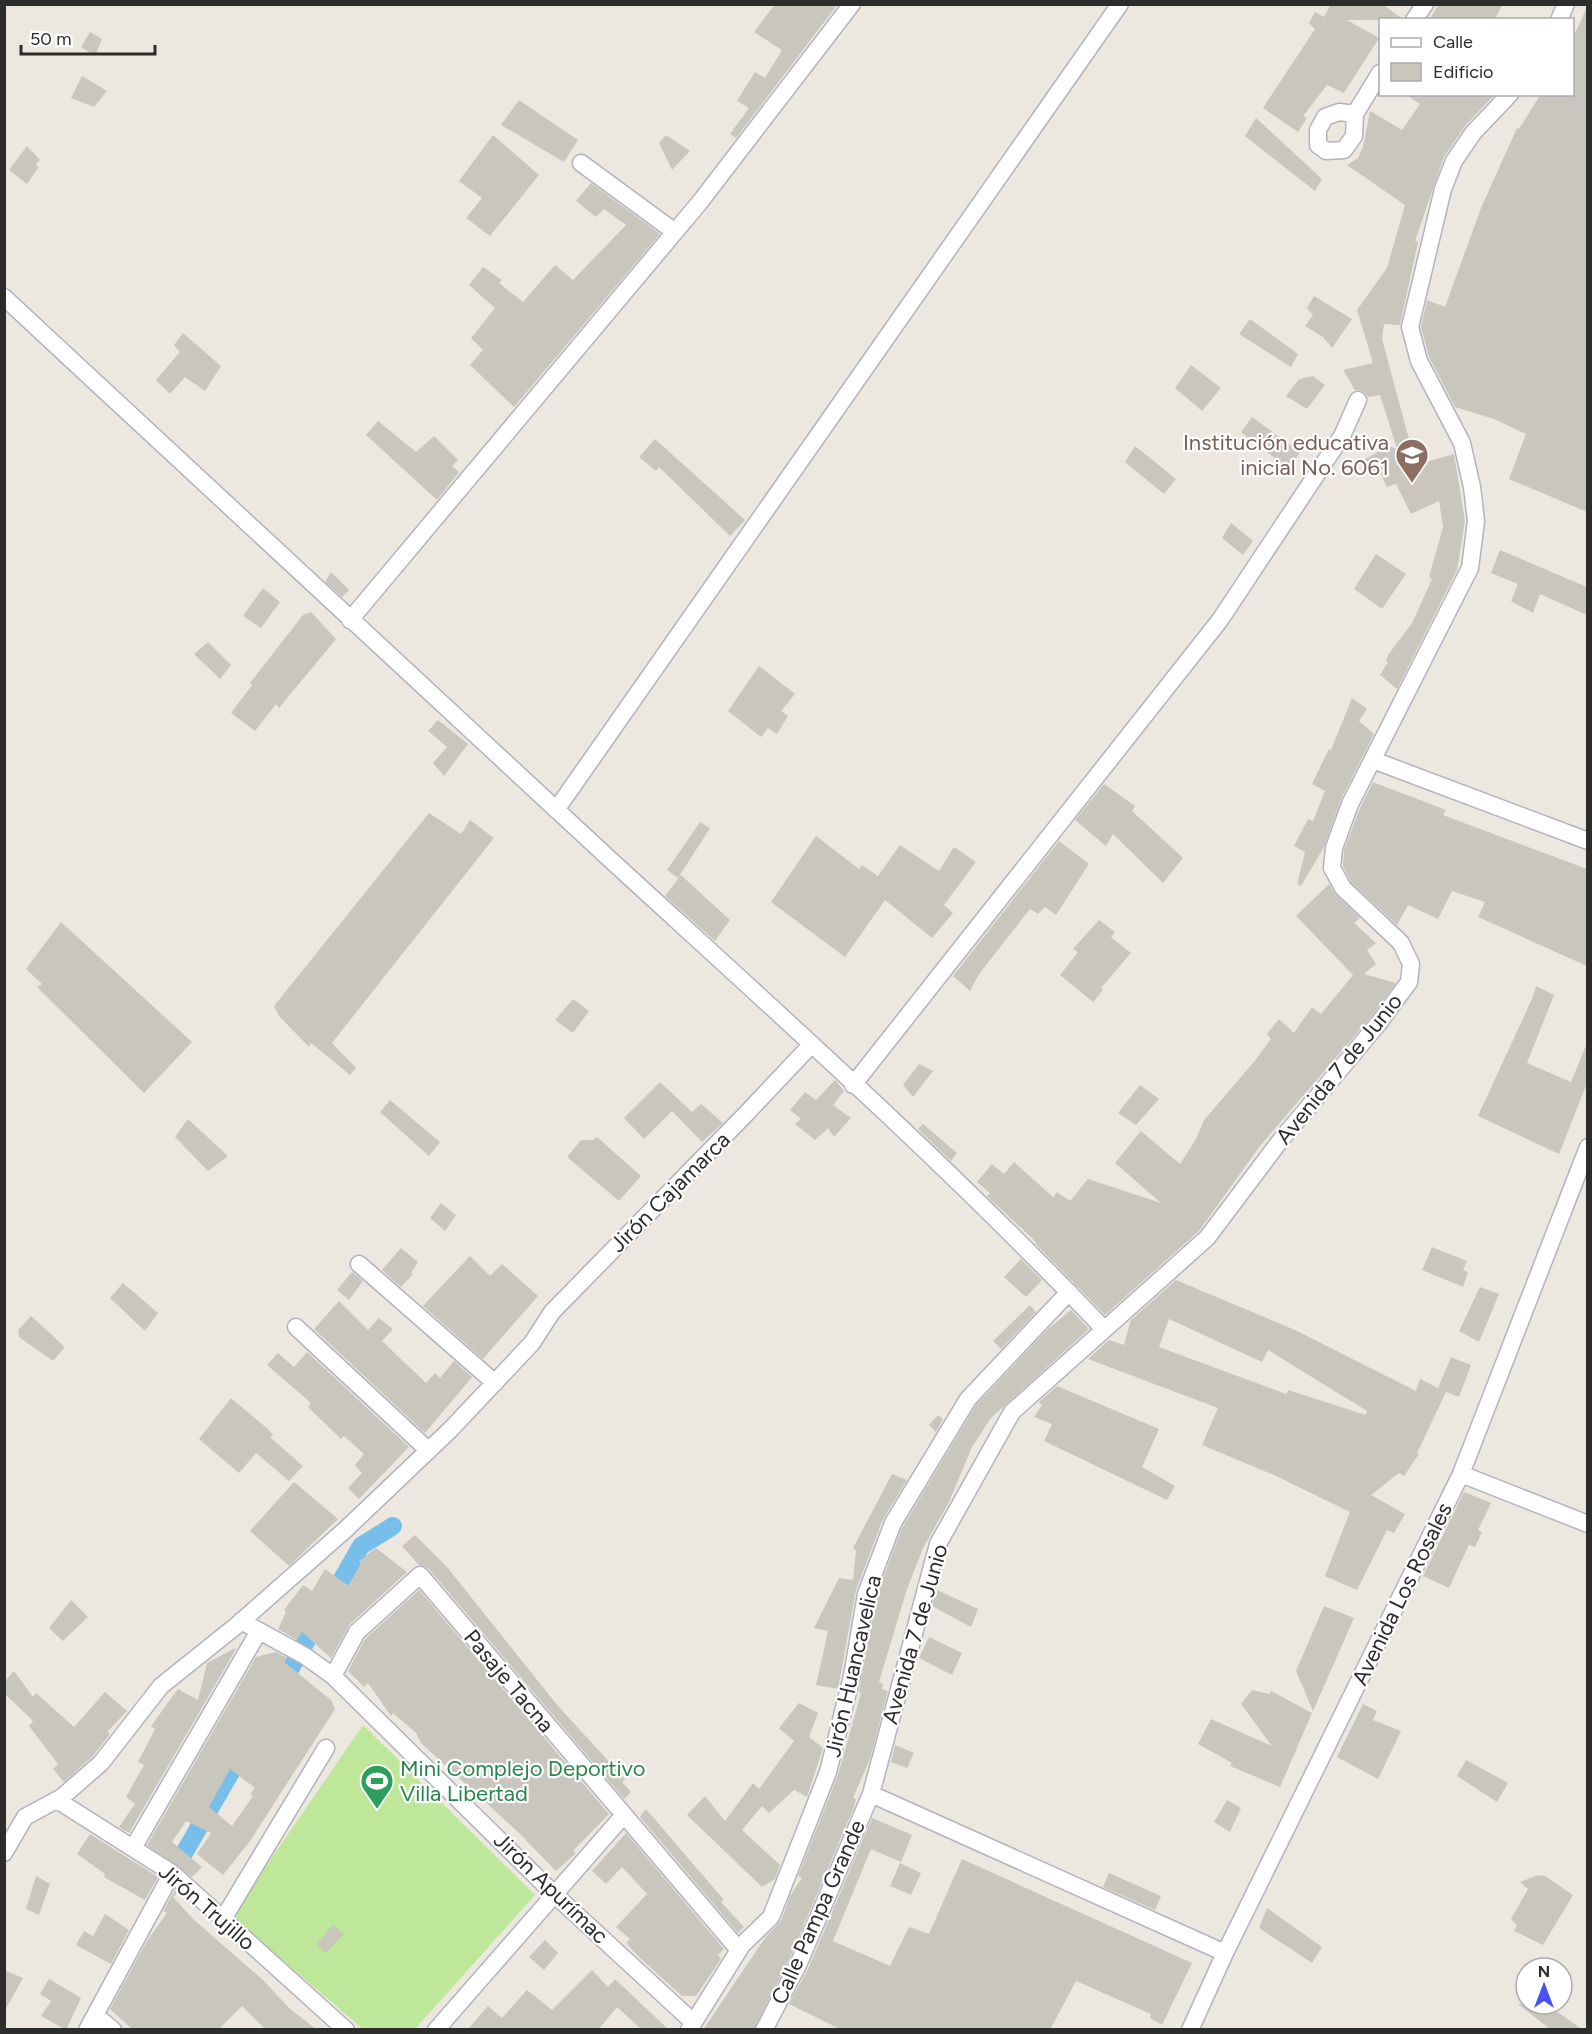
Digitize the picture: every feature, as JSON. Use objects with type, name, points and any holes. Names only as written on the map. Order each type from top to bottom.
[{"type":"street","points":[[350,620],[675,232],[852,4]]},
{"type":"street","points":[[556,810],[1120,4]]},
{"type":"street","points":[[1415,18],[1425,4]]},
{"type":"street","points":[[1559,18],[1566,4]]},
{"type":"street","points":[[1355,114],[1379,75]]},
{"type":"street","name":"Avenida 7 de Junio","points":[[871,1794],[938,1544],[1012,1412],[1207,1239],[1280,1141],[1378,1024],[1409,982],[1411,964],[1401,943],[1343,888],[1332,868],[1334,848],[1350,804],[1470,568],[1476,520],[1472,487],[1462,443],[1419,361],[1410,327],[1443,189],[1454,161],[1473,133],[1508,96]]},
{"type":"street","points":[[581,163],[675,232]]},
{"type":"street","points":[[4,297],[350,620],[812,1044],[964,1188],[1104,1329]]},
{"type":"street","points":[[854,1085],[1220,620],[1342,436],[1358,400]]},
{"type":"street","points":[[1373,760],[1587,841]]},
{"type":"street","name":"Jirón Cajamarca","points":[[4,1853],[25,1818],[57,1800],[101,1763],[161,1686],[241,1621],[345,1530],[429,1450],[532,1343],[552,1312],[743,1118],[812,1044]]},
{"type":"street","name":"Avenida Los Rosales","points":[[1190,2030],[1225,1953],[1461,1474],[1587,1147]]},
{"type":"street","points":[[359,1264],[495,1383]]},
{"type":"street","name":"Jirón Huancavelica","points":[[691,2026],[738,1950],[771,1917],[828,1772],[852,1676],[866,1594],[893,1523],[968,1399],[1069,1292]]},
{"type":"street","points":[[296,1327],[429,1450]]},
{"type":"street","points":[[1461,1474],[1587,1524]]},
{"type":"street","name":"Pasaje Tacna","points":[[333,1676],[357,1632],[420,1575],[738,1950]]},
{"type":"street","name":"Jirón Apurímac","points":[[241,1621],[305,1656],[333,1676],[691,2026]]},
{"type":"street","points":[[133,1848],[259,1631]]},
{"type":"street","points":[[223,1919],[326,1748]]},
{"type":"street","points":[[871,1794],[1225,1953]]},
{"type":"street","name":"Calle Pampa Grande","points":[[764,2030],[798,1965],[871,1794]]},
{"type":"street","name":"Jirón Trujillo","points":[[57,1800],[172,1873],[346,2030]]},
{"type":"street","points":[[436,2030],[623,1816]]},
{"type":"street","points":[[112,2030],[91,2022],[172,1873]]},
{"type":"green space","name":"Mini Complejo Deportivo Villa Libertad","points":[[363,1725],[535,1895],[415,2029],[363,2029],[237,1921],[234,1913]]},
{"type":"building","points":[[775,4],[838,4],[736,138],[730,134],[749,108],[737,101],[755,72],[765,78],[782,50],[754,32]]},
{"type":"building","points":[[1331,4],[1382,4],[1401,18],[1347,20],[1379,38],[1344,93],[1327,85],[1303,116],[1307,118],[1298,132],[1263,108],[1315,29],[1309,23],[1315,12],[1324,17]]},
{"type":"building","points":[[1439,4],[1503,4],[1495,18],[1430,18]]},
{"type":"building","points":[[1587,7],[1587,512],[1509,479],[1526,434],[1494,419],[1455,407],[1429,357],[1421,327],[1427,300],[1445,307],[1481,208],[1517,128],[1519,129],[1540,96],[1574,96],[1574,36]]},
{"type":"building","points":[[90,32],[102,39],[95,56],[81,47]]},
{"type":"building","points":[[82,76],[107,91],[94,107],[71,98]]},
{"type":"building","points":[[1408,96],[1493,96],[1465,126],[1444,157],[1415,241],[1418,242],[1400,325],[1384,324],[1382,339],[1416,465],[1454,454],[1465,521],[1457,570],[1397,689],[1380,675],[1388,662],[1386,661],[1388,655],[1412,623],[1432,579],[1429,577],[1443,527],[1439,501],[1411,514],[1396,484],[1387,487],[1381,474],[1372,478],[1362,461],[1388,446],[1397,449],[1380,395],[1368,397],[1363,391],[1355,390],[1343,370],[1373,363],[1357,310],[1387,268],[1405,205],[1347,165],[1358,158],[1363,147],[1370,111],[1402,130],[1420,104]]},
{"type":"building","points":[[519,100],[578,140],[564,162],[501,125]]},
{"type":"building","points":[[1256,118],[1322,179],[1315,191],[1245,136]]},
{"type":"building","points":[[493,135],[539,175],[490,236],[466,218],[482,198],[459,181]]},
{"type":"building","points":[[666,135],[690,151],[672,170],[659,143]]},
{"type":"building","points":[[27,146],[40,160],[36,164],[38,168],[27,184],[9,170]]},
{"type":"building","points":[[591,183],[660,234],[514,407],[470,365],[483,350],[471,338],[495,308],[469,285],[483,267],[502,280],[499,283],[523,302],[555,265],[573,280],[626,225],[604,209],[596,217],[576,201]]},
{"type":"building","points":[[1314,296],[1352,319],[1332,348],[1323,337],[1305,326],[1313,315],[1307,308]]},
{"type":"building","points":[[1250,319],[1298,354],[1291,367],[1239,334]]},
{"type":"building","points":[[183,333],[221,366],[205,391],[185,377],[170,394],[156,380],[180,352],[174,345]]},
{"type":"building","points":[[1191,365],[1221,388],[1202,411],[1175,388]]},
{"type":"building","points":[[1313,376],[1325,385],[1307,409],[1286,396],[1299,379]]},
{"type":"building","points":[[1252,417],[1300,452],[1289,469],[1241,432]]},
{"type":"building","points":[[378,421],[416,452],[434,436],[458,460],[452,466],[459,472],[437,500],[366,435]]},
{"type":"building","points":[[655,439],[745,520],[730,536],[659,467],[656,471],[639,457]]},
{"type":"building","points":[[1135,446],[1176,479],[1164,494],[1125,462]]},
{"type":"building","points":[[1231,523],[1253,541],[1243,555],[1222,538]]},
{"type":"building","points":[[1500,550],[1587,587],[1587,615],[1540,594],[1533,613],[1511,601],[1518,584],[1491,573]]},
{"type":"building","points":[[1376,554],[1406,574],[1382,609],[1354,589]]},
{"type":"building","points":[[331,572],[349,590],[342,597],[325,582]]},
{"type":"building","points":[[263,588],[280,602],[261,628],[243,616]]},
{"type":"building","points":[[311,612],[336,639],[279,708],[276,704],[255,731],[231,713],[252,685],[250,683],[303,615]]},
{"type":"building","points":[[208,642],[231,665],[220,679],[194,654]]},
{"type":"building","points":[[759,666],[795,694],[781,711],[788,716],[777,734],[768,728],[761,737],[728,711]]},
{"type":"building","points":[[1352,698],[1367,709],[1359,721],[1374,734],[1341,799],[1324,847],[1301,886],[1297,884],[1305,852],[1294,846],[1308,819],[1313,821],[1325,791],[1312,784],[1329,749],[1331,750]]},
{"type":"building","points":[[438,720],[468,744],[444,776],[433,763],[447,747],[428,731]]},
{"type":"building","points":[[1373,782],[1446,810],[1443,815],[1587,869],[1587,966],[1478,917],[1485,902],[1452,891],[1438,919],[1408,905],[1397,925],[1351,882],[1343,866],[1344,850]]},
{"type":"building","points":[[1104,784],[1135,806],[1132,811],[1183,858],[1163,883],[1113,834],[1106,846],[1075,820]]},
{"type":"building","points":[[429,813],[461,834],[470,820],[494,838],[332,1043],[356,1068],[350,1075],[311,1043],[309,1047],[279,1016],[274,1006]]},
{"type":"building","points":[[700,822],[710,828],[678,878],[667,870]]},
{"type":"building","points":[[816,836],[859,869],[862,865],[878,876],[900,845],[939,871],[954,847],[976,862],[944,905],[953,913],[932,938],[885,900],[845,957],[771,902]]},
{"type":"building","points":[[1059,841],[1089,864],[1056,915],[1045,907],[1038,914],[1030,909],[979,974],[970,991],[953,976]]},
{"type":"building","points":[[681,875],[730,920],[715,941],[665,896]]},
{"type":"building","points":[[1329,884],[1336,895],[1360,918],[1354,923],[1376,943],[1367,950],[1376,964],[1364,974],[1396,983],[1370,1018],[1260,1146],[1199,1231],[1105,1315],[1036,1242],[987,1196],[990,1193],[977,1182],[992,1164],[1004,1174],[1014,1162],[1053,1197],[1057,1192],[1070,1201],[1088,1179],[1161,1203],[1115,1163],[1141,1131],[1180,1164],[1196,1139],[1204,1120],[1271,1039],[1267,1034],[1279,1019],[1294,1033],[1312,1007],[1321,1014],[1353,975],[1296,916]]},
{"type":"building","points":[[1099,920],[1115,932],[1111,937],[1131,953],[1101,988],[1103,990],[1093,1002],[1060,975],[1078,952],[1073,949]]},
{"type":"building","points":[[61,922],[192,1042],[144,1093],[37,987],[42,984],[26,969]]},
{"type":"building","points":[[1536,986],[1554,995],[1527,1063],[1571,1082],[1587,1043],[1587,1083],[1559,1154],[1478,1116]]},
{"type":"building","points":[[573,999],[589,1011],[573,1033],[555,1020]]},
{"type":"building","points":[[919,1064],[933,1071],[913,1097],[903,1085]]},
{"type":"building","points":[[835,1080],[844,1091],[833,1105],[851,1118],[834,1137],[828,1128],[815,1140],[795,1124],[801,1119],[790,1110],[805,1092],[816,1100]]},
{"type":"building","points":[[660,1082],[692,1112],[701,1104],[723,1123],[702,1142],[672,1111],[644,1139],[624,1118]]},
{"type":"building","points":[[1140,1085],[1159,1099],[1136,1125],[1118,1113]]},
{"type":"building","points":[[390,1100],[440,1142],[429,1156],[380,1112]]},
{"type":"building","points":[[188,1119],[228,1156],[208,1171],[175,1137]]},
{"type":"building","points":[[923,1124],[957,1153],[951,1161],[918,1129]]},
{"type":"building","points":[[597,1137],[641,1176],[619,1201],[567,1157],[581,1140],[593,1140]]},
{"type":"building","points":[[441,1203],[456,1215],[445,1231],[430,1218]]},
{"type":"building","points":[[1432,1247],[1467,1261],[1463,1270],[1468,1272],[1463,1287],[1422,1270]]},
{"type":"building","points":[[401,1248],[418,1262],[411,1273],[413,1274],[401,1287],[382,1270]]},
{"type":"building","points":[[470,1256],[490,1276],[502,1264],[538,1296],[483,1359],[423,1306]]},
{"type":"building","points":[[1021,1259],[1042,1280],[1026,1297],[1004,1277]]},
{"type":"building","points":[[352,1272],[363,1281],[349,1300],[337,1290]]},
{"type":"building","points":[[1176,1280],[1295,1330],[1416,1391],[1420,1379],[1438,1388],[1451,1357],[1471,1365],[1459,1397],[1446,1392],[1417,1453],[1419,1454],[1404,1476],[1399,1473],[1371,1495],[1405,1514],[1394,1533],[1387,1530],[1357,1590],[1325,1576],[1350,1512],[1274,1475],[1202,1445],[1218,1408],[1088,1359],[1109,1340],[1124,1345],[1131,1320]],"holes":[[[1169,1319],[1262,1362],[1268,1350],[1367,1411],[1366,1415],[1288,1390],[1286,1394],[1159,1347]]]},
{"type":"building","points":[[123,1283],[158,1313],[145,1331],[110,1298]]},
{"type":"building","points":[[1480,1287],[1499,1294],[1479,1342],[1459,1331]]},
{"type":"building","points":[[339,1301],[368,1330],[379,1318],[393,1329],[382,1341],[426,1383],[435,1373],[440,1378],[454,1361],[472,1377],[425,1433],[314,1329]]},
{"type":"building","points":[[1030,1305],[1036,1312],[1001,1349],[993,1341]]},
{"type":"building","points":[[1071,1310],[1089,1329],[991,1418],[972,1447],[949,1502],[923,1548],[906,1592],[879,1682],[883,1684],[882,1689],[888,1691],[870,1759],[853,1798],[856,1799],[854,1807],[789,1960],[754,2029],[703,2030],[765,1938],[781,1921],[790,1896],[802,1878],[798,1876],[838,1775],[861,1693],[859,1692],[876,1597],[902,1528],[976,1405],[1048,1329]]},
{"type":"building","points":[[31,1316],[65,1347],[53,1361],[19,1337],[18,1330]]},
{"type":"building","points":[[307,1352],[409,1447],[359,1499],[348,1488],[362,1473],[355,1465],[364,1454],[344,1436],[341,1439],[308,1407],[311,1403],[267,1365],[278,1353],[294,1367]]},
{"type":"building","points":[[1057,1386],[1159,1429],[1142,1467],[1175,1486],[1167,1500],[1044,1441],[1052,1424],[1034,1417],[1042,1405],[1039,1402]]},
{"type":"building","points":[[231,1398],[268,1429],[273,1435],[270,1437],[303,1466],[289,1481],[256,1453],[239,1473],[199,1439]]},
{"type":"building","points":[[938,1415],[943,1419],[936,1432],[929,1425]]},
{"type":"building","points":[[892,1474],[907,1480],[883,1519],[856,1590],[838,1689],[816,1685],[828,1631],[814,1628],[839,1578],[853,1580],[856,1550],[853,1548]]},
{"type":"building","points":[[294,1482],[338,1519],[289,1566],[250,1531]]},
{"type":"building","points":[[1464,1492],[1491,1503],[1478,1530],[1482,1532],[1475,1547],[1469,1545],[1449,1588],[1423,1576]]},
{"type":"building","points":[[415,1535],[447,1567],[558,1706],[625,1779],[622,1782],[631,1792],[624,1799],[428,1568],[419,1565],[402,1546]]},
{"type":"building","points":[[376,1548],[407,1572],[350,1624],[331,1658],[302,1632],[297,1640],[278,1629],[286,1612],[284,1610],[303,1585],[312,1591],[325,1569],[349,1586],[361,1563],[359,1561]]},
{"type":"building","points":[[419,1590],[609,1814],[573,1851],[576,1853],[556,1871],[518,1832],[421,1743],[416,1733],[393,1713],[391,1716],[368,1683],[364,1687],[348,1671],[365,1639]]},
{"type":"building","points":[[937,1590],[978,1609],[971,1627],[932,1606]]},
{"type":"building","points":[[71,1600],[88,1617],[63,1641],[49,1628]]},
{"type":"building","points":[[1324,1606],[1354,1618],[1313,1711],[1296,1671]]},
{"type":"building","points":[[929,1637],[962,1653],[952,1675],[919,1658]]},
{"type":"building","points":[[235,1648],[129,1833],[119,1827],[135,1804],[126,1797],[144,1765],[138,1762],[155,1729],[151,1726],[178,1689],[198,1700],[207,1663]]},
{"type":"building","points":[[276,1652],[287,1658],[284,1662],[331,1700],[335,1709],[250,1841],[223,1875],[197,1854],[211,1833],[186,1821],[172,1842],[202,1867],[192,1877],[147,1845],[256,1657]],"holes":[[[230,1769],[255,1788],[250,1794],[253,1796],[232,1826],[209,1807]]]},
{"type":"building","points":[[14,1671],[33,1697],[36,1693],[74,1727],[105,1692],[127,1711],[107,1732],[110,1734],[93,1756],[64,1782],[53,1769],[58,1764],[29,1726],[33,1721],[4,1693],[4,1682]]},
{"type":"building","points":[[1252,1690],[1270,1694],[1271,1691],[1312,1713],[1280,1787],[1230,1766],[1232,1763],[1198,1744],[1211,1719],[1272,1746],[1241,1704]]},
{"type":"building","points":[[799,1703],[818,1713],[809,1737],[823,1748],[807,1797],[794,1790],[769,1813],[762,1806],[742,1830],[780,1865],[775,1879],[762,1887],[687,1815],[705,1796],[725,1821],[753,1783],[759,1789],[794,1741],[779,1728]]},
{"type":"building","points":[[1363,1704],[1377,1711],[1373,1720],[1401,1731],[1378,1779],[1337,1757]]},
{"type":"building","points":[[895,1745],[914,1753],[907,1768],[891,1762]]},
{"type":"building","points":[[1466,1760],[1508,1783],[1497,1802],[1457,1776]]},
{"type":"building","points":[[1227,1800],[1241,1808],[1230,1832],[1214,1822]]},
{"type":"building","points":[[646,1809],[724,1900],[721,1902],[744,1927],[738,1933],[640,1817]]},
{"type":"building","points":[[872,1818],[912,1835],[901,1862],[871,1849],[833,1941],[890,1966],[909,1927],[929,1934],[962,1859],[1192,1963],[1162,2025],[1150,2018],[1151,2014],[1076,1981],[1050,2030],[842,2030],[789,2004],[808,1969]]},
{"type":"building","points":[[626,1833],[724,1949],[718,1955],[721,1959],[696,1996],[682,1996],[638,1956],[626,1943],[630,1939],[616,1927],[647,1894],[622,1867],[606,1884],[592,1871]]},
{"type":"building","points":[[90,1834],[158,1877],[145,1900],[104,1877],[105,1874],[77,1854]]},
{"type":"building","points":[[900,1863],[921,1873],[911,1895],[890,1886]]},
{"type":"building","points":[[1109,1873],[1161,1896],[1155,1910],[1103,1887]]},
{"type":"building","points":[[1538,1875],[1545,1876],[1573,1895],[1543,1945],[1514,1931],[1517,1925],[1511,1919],[1528,1889],[1520,1882]]},
{"type":"building","points":[[36,1876],[50,1884],[39,1915],[26,1909]]},
{"type":"building","points":[[175,1890],[178,1892],[173,1897],[193,1919],[263,1980],[289,2008],[317,2030],[266,2030],[242,2006],[218,2030],[133,2030],[110,2009],[147,1941],[167,1913],[163,1911]]},
{"type":"building","points":[[1267,1908],[1322,1947],[1312,1963],[1259,1928]]},
{"type":"building","points":[[105,1914],[129,1930],[111,1964],[76,1945],[84,1931],[93,1936]]},
{"type":"building","points":[[333,1925],[344,1934],[326,1953],[316,1944]]},
{"type":"building","points":[[545,1940],[558,1953],[544,1970],[529,1957]]},
{"type":"building","points":[[4,1970],[23,1978],[4,2012]]},
{"type":"building","points":[[592,1970],[608,1987],[615,1979],[669,2030],[642,2030],[617,2007],[598,2030],[467,2030],[488,2006],[502,2018],[527,1990],[552,2010]]},
{"type":"building","points":[[49,1979],[81,1998],[66,2030],[41,2016],[51,2001],[40,1994]]},
{"type":"building","points":[[1533,2016],[1563,2016],[1583,2030],[1551,2030]]},
{"type":"waterway","points":[[280,1687],[361,1546],[393,1526]]},
{"type":"waterway","points":[[173,1872],[244,1750]]},
{"type":"place","name":"Institución educativa inicial No. 6061","points":[[1412,484]]},
{"type":"place","name":"Mini Complejo Deportivo Villa Libertad","points":[[377,1810]]}]
